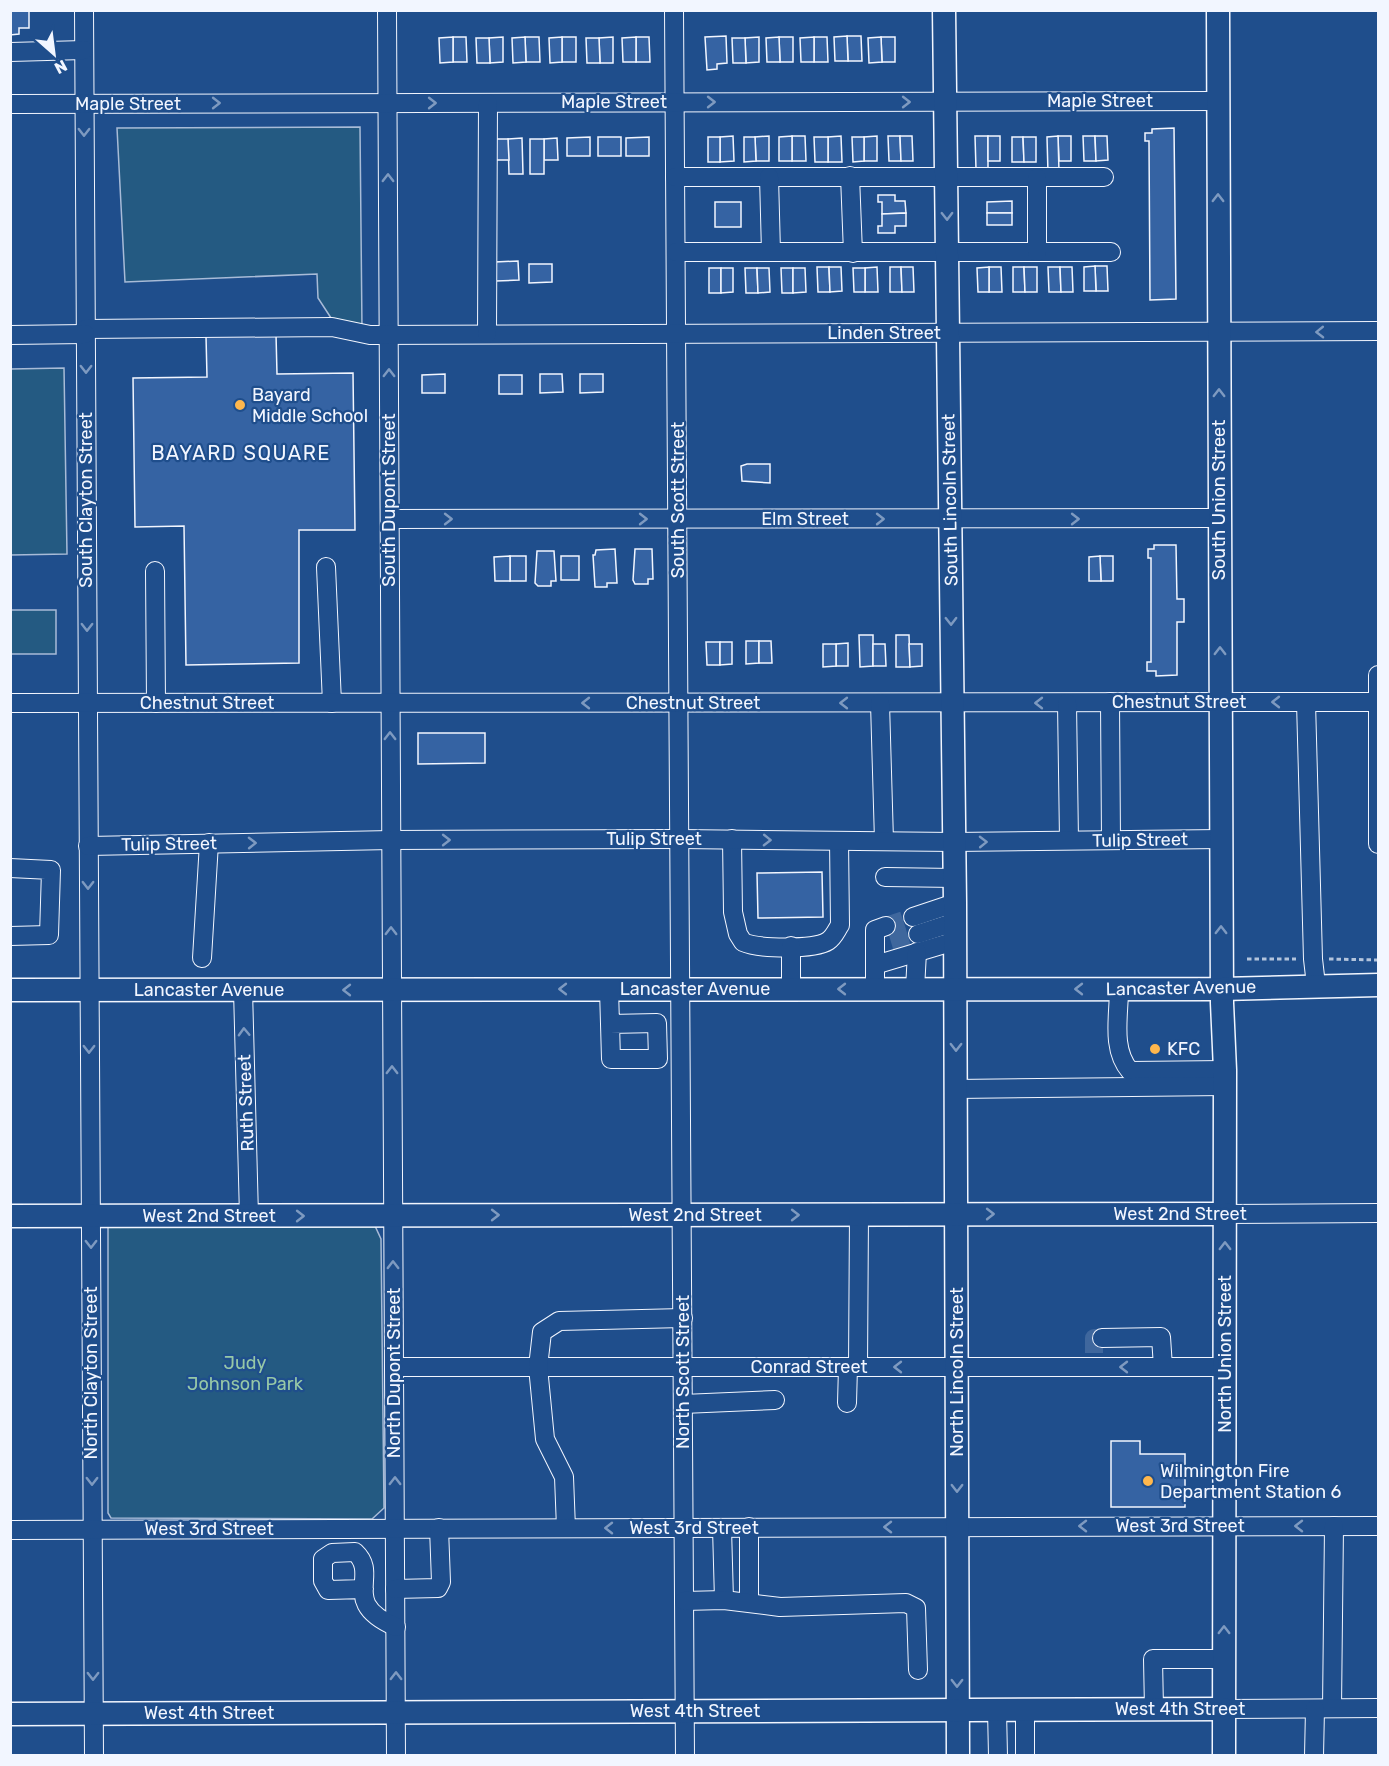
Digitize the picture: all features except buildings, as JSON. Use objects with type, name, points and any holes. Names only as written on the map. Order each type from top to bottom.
[{"type":"main road","name":"South Lincoln Street","points":[[944,10],[955,989]]},
{"type":"main road","name":"South Union Street","points":[[1218,10],[1222,989]]},
{"type":"main road","name":"Lancaster Avenue","points":[[10,990],[1222,989],[1378,985]]},
{"type":"main road","name":"North Lincoln Street","points":[[955,989],[958,1755]]},
{"type":"main road","name":"North Union Street","points":[[1222,989],[1225,1078],[1224,1755]]},
{"type":"main road","name":"West 2nd Street","points":[[10,1216],[1225,1214]]},
{"type":"main road","name":"West 4th Street","points":[[10,1714],[1224,1709]]},
{"type":"street","name":"South Clayton Street","points":[[84,10],[89,990]]},
{"type":"street","name":"South Dupont Street","points":[[387,10],[392,990]]},
{"type":"street","name":"South Scott Street","points":[[674,10],[681,989]]},
{"type":"street","points":[[10,52],[84,50]]},
{"type":"street","name":"Maple Street","points":[[10,104],[1218,101]]},
{"type":"street","points":[[487,334],[488,103]]},
{"type":"street","points":[[850,176],[853,253]]},
{"type":"street","points":[[675,177],[1104,177]]},
{"type":"street","points":[[769,177],[771,252]]},
{"type":"street","points":[[1036,252],[1037,178]]},
{"type":"street","points":[[676,252],[1111,252]]},
{"type":"street","name":"Linden Street","points":[[85,332],[332,327],[370,335],[1378,331]]},
{"type":"street","points":[[10,335],[85,332]]},
{"type":"street","name":"Elm Street","points":[[390,519],[1220,519]]},
{"type":"street","points":[[326,567],[332,703]]},
{"type":"street","points":[[155,572],[156,703]]},
{"type":"street","points":[[1378,689],[1378,844]]},
{"type":"street","name":"Chestnut Street","points":[[10,703],[1306,702],[1378,689]]},
{"type":"street","points":[[1067,702],[1069,840]]},
{"type":"street","points":[[1110,702],[1111,840]]},
{"type":"street","points":[[1306,702],[1313,959],[1316,986]]},
{"type":"street","points":[[880,703],[884,841]]},
{"type":"street","points":[[732,839],[734,912],[738,934],[743,942],[753,946],[816,946],[827,942],[840,926],[839,841]]},
{"type":"street","name":"Tulip Street","points":[[88,846],[391,840],[732,839],[954,842],[1221,839]]},
{"type":"street","points":[[202,958],[208,843]]},
{"type":"street","points":[[10,868],[51,870],[49,935],[10,936]]},
{"type":"street","points":[[885,877],[955,878]]},
{"type":"street","points":[[875,989],[882,945],[955,922]]},
{"type":"street","points":[[916,934],[955,922]]},
{"type":"street","points":[[915,989],[916,934]]},
{"type":"street","points":[[791,946],[791,989]]},
{"type":"street","points":[[609,989],[610,1024]]},
{"type":"street","name":"North Scott Street","points":[[681,989],[685,1755]]},
{"type":"street","points":[[1119,989],[1118,1051],[1130,1071],[1225,1078]]},
{"type":"street","name":"North Clayton Street","points":[[89,990],[94,1755]]},
{"type":"street","name":"Ruth Street","points":[[243,990],[249,1216]]},
{"type":"street","name":"North Dupont Street","points":[[392,990],[396,1755]]},
{"type":"street","points":[[956,1089],[1225,1078]]},
{"type":"street","name":"West 2nd Street","points":[[1225,1214],[1378,1213]]},
{"type":"street","points":[[847,1403],[853,1367],[859,1214]]},
{"type":"street","points":[[566,1528],[564,1477],[545,1439],[538,1367],[542,1332],[559,1321],[682,1318]]},
{"type":"street","points":[[1097,1353],[1161,1337],[1163,1367]]},
{"type":"street","name":"Conrad Street","points":[[394,1367],[956,1367],[1097,1353],[1163,1367],[1225,1367]]},
{"type":"street","points":[[683,1404],[775,1400]]},
{"type":"street","points":[[1314,1755],[1323,1709],[1334,1526]]},
{"type":"street","name":"West 3rd Street","points":[[10,1530],[1378,1526]]},
{"type":"street","points":[[749,1527],[749,1602]]},
{"type":"street","points":[[395,1589],[438,1588],[441,1582],[439,1528]]},
{"type":"street","points":[[722,1528],[724,1600]]},
{"type":"street","points":[[364,1589],[369,1611],[378,1619],[396,1627]]},
{"type":"street","points":[[684,1601],[724,1600],[780,1607],[906,1603],[916,1608],[918,1670]]},
{"type":"street","points":[[1154,1710],[1153,1659],[1224,1659]]},
{"type":"street","name":"West 4th Street","points":[[1224,1709],[1378,1708]]},
{"type":"street","points":[[997,1710],[998,1755]]},
{"type":"street","points":[[1025,1710],[1025,1755]]},
{"type":"green space","points":[[360,127],[362,330],[333,321],[318,298],[317,274],[125,282],[117,128]]},
{"type":"green space","points":[[64,368],[67,554],[11,555],[11,369]]},
{"type":"green space","points":[[11,610],[56,610],[56,654],[11,654]]},
{"type":"green space","name":"Judy Johnson Park","points":[[108,1226],[375,1226],[381,1239],[384,1508],[372,1519],[111,1518],[108,1513]]},
{"type":"tunnel","points":[[886,926],[913,917]]},
{"type":"tunnel","points":[[891,942],[918,934]]},
{"type":"tunnel","points":[[1094,1353],[1094,1338],[1102,1338]]},
{"type":"place","name":"Bayard Middle School","points":[[240,405]]},
{"type":"place","name":"KFC","points":[[1155,1049]]},
{"type":"place","name":"Wilmington Fire Department Station 6","points":[[1148,1481]]},
{"type":"district","name":"BAYARD SQUARE","points":[[241,453]]}]
